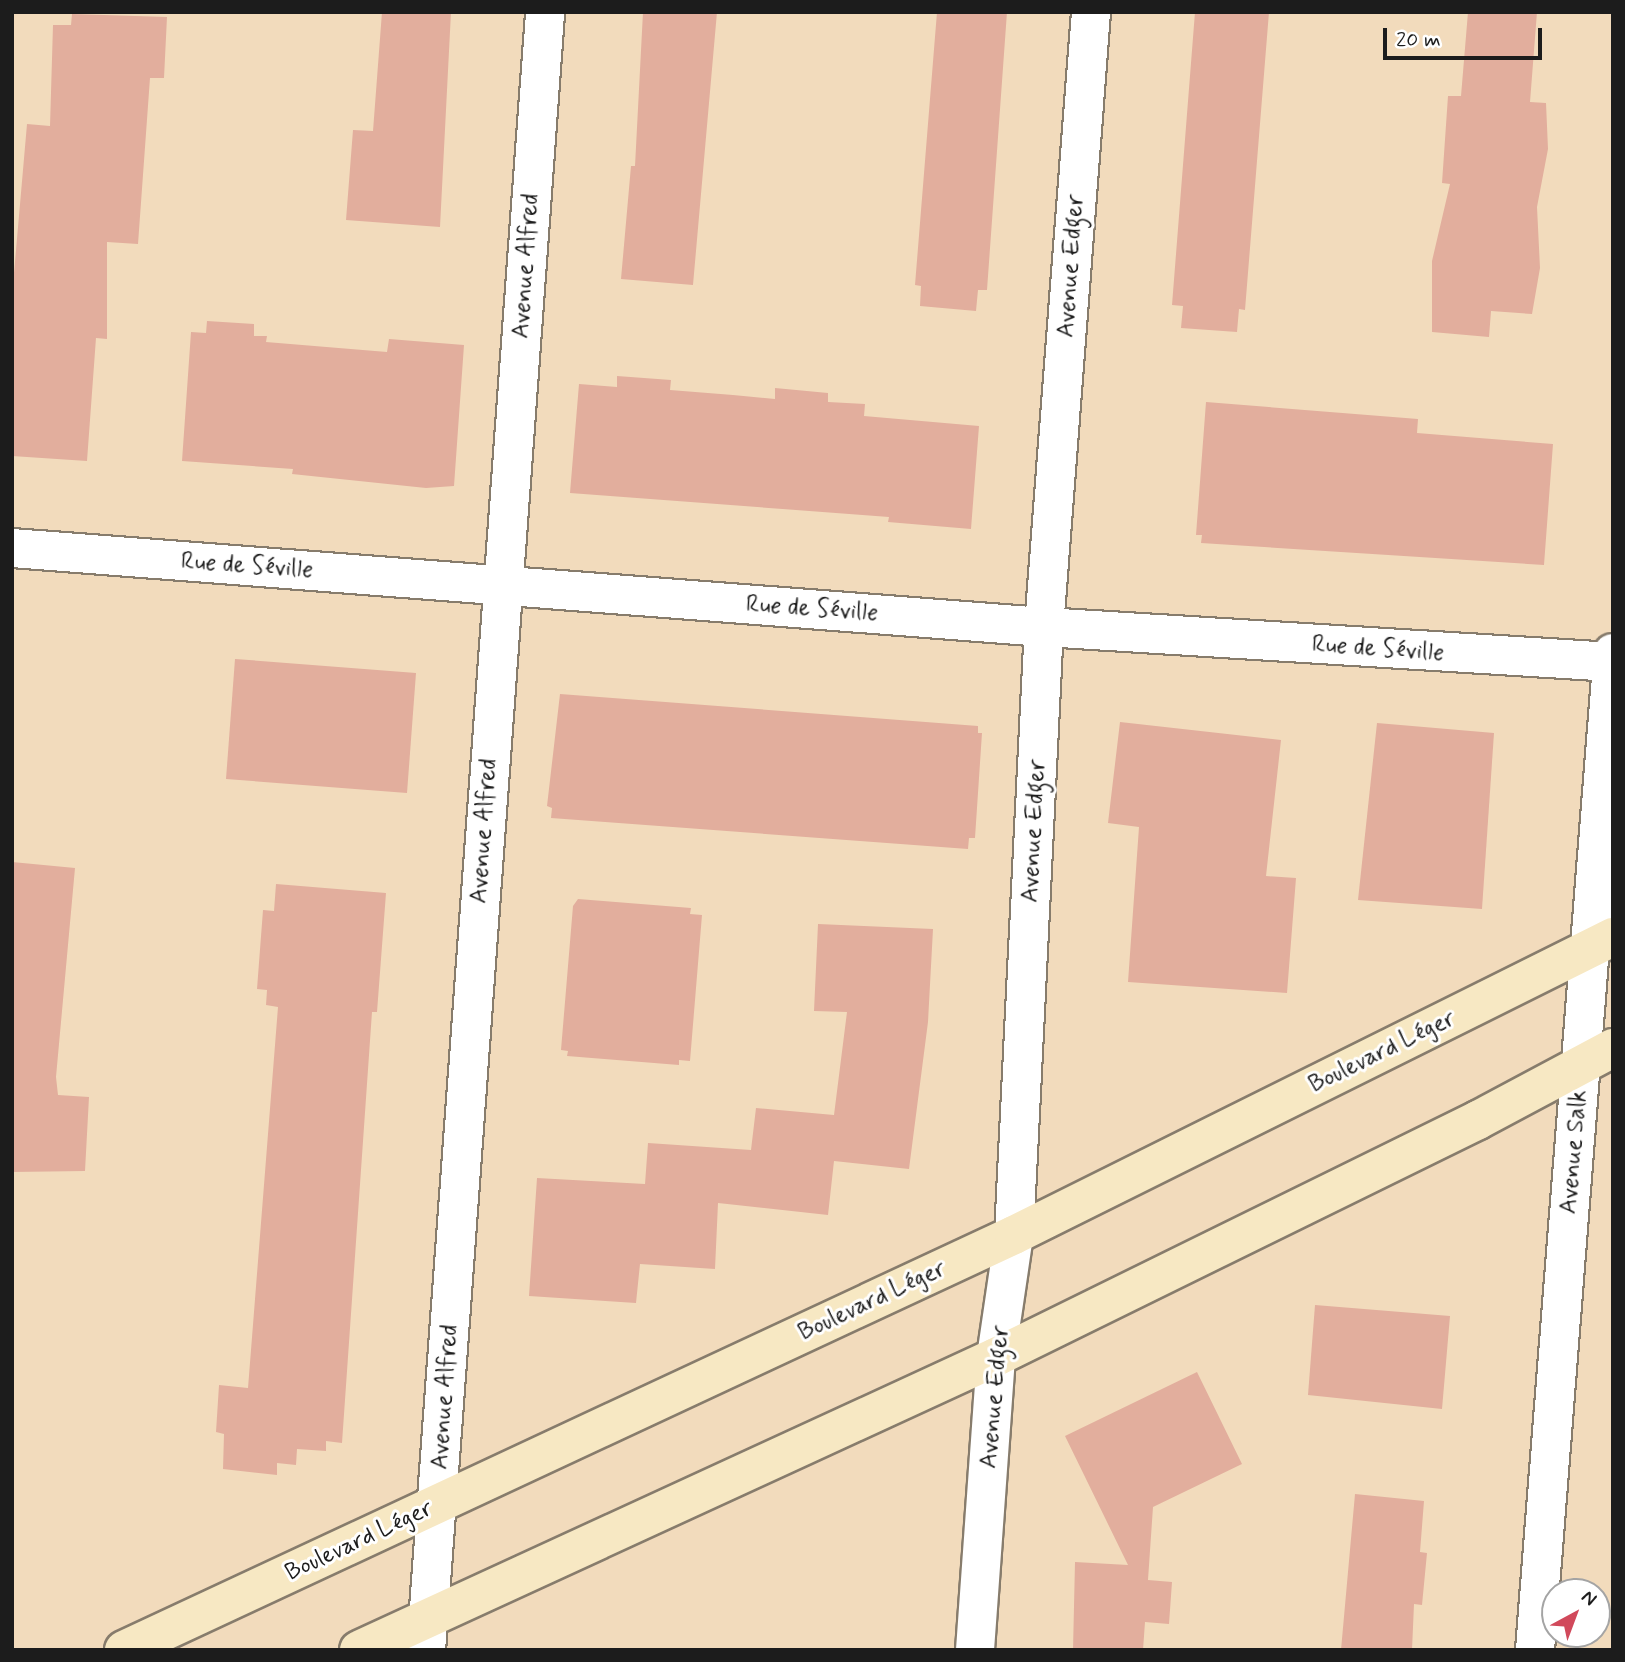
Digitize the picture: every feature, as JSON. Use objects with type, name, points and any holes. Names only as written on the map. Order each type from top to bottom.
[{"type":"main road","name":"Boulevard Léger","points":[[124,1650],[1014,1235],[1601,943]]},
{"type":"main road","points":[[359,1650],[427,1634],[1478,1120],[1597,1056]]},
{"type":"street","name":"Avenue Alfred","points":[[427,1634],[545,12]]},
{"type":"street","name":"Avenue Edger","points":[[975,1650],[996,1357],[1014,1235],[1044,627],[1091,12]]},
{"type":"street","name":"Rue de Séville","points":[[12,548],[1044,627],[1612,662]]},
{"type":"street","name":"Avenue Salk","points":[[1535,1650],[1597,1056],[1613,653]]},
{"type":"building","points":[[382,12],[451,12],[440,227],[346,220],[353,130],[373,131]]},
{"type":"building","points":[[643,12],[717,12],[693,285],[621,279],[631,166],[635,166]]},
{"type":"building","points":[[937,12],[1007,12],[987,290],[978,290],[976,311],[920,306],[921,286],[915,285]]},
{"type":"building","points":[[1195,12],[1269,12],[1245,310],[1239,309],[1237,332],[1181,328],[1183,306],[1172,305]]},
{"type":"building","points":[[1468,12],[1537,12],[1530,102],[1546,103],[1548,149],[1537,207],[1540,268],[1532,314],[1491,311],[1489,337],[1432,332],[1432,261],[1450,184],[1442,183],[1448,96],[1461,96]]},
{"type":"building","points":[[72,14],[167,17],[164,78],[150,78],[138,244],[107,242],[107,339],[96,338],[87,461],[12,456],[12,296],[27,124],[50,126],[53,25],[71,25]]},
{"type":"building","points":[[207,321],[254,324],[254,336],[267,336],[266,342],[387,352],[389,339],[464,345],[454,486],[426,488],[292,474],[293,469],[182,461],[191,332],[206,333]]},
{"type":"building","points":[[617,376],[671,380],[670,390],[775,399],[775,388],[828,393],[828,402],[865,404],[864,416],[979,426],[971,529],[888,522],[889,517],[570,493],[579,384],[617,387]]},
{"type":"building","points":[[1206,402],[1418,419],[1417,433],[1553,444],[1544,565],[1201,543],[1202,535],[1196,535]]},
{"type":"building","points":[[235,659],[416,673],[407,793],[226,779]]},
{"type":"building","points":[[560,694],[978,726],[978,733],[982,733],[975,838],[969,838],[968,849],[551,818],[552,808],[547,806]]},
{"type":"building","points":[[1120,722],[1281,740],[1266,876],[1296,878],[1287,993],[1128,982],[1139,827],[1108,823]]},
{"type":"building","points":[[1377,723],[1494,733],[1482,909],[1358,900]]},
{"type":"building","points":[[12,862],[75,868],[56,1077],[58,1095],[89,1097],[85,1171],[12,1172]]},
{"type":"building","points":[[276,884],[386,893],[377,1012],[372,1012],[342,1443],[326,1441],[326,1451],[297,1449],[296,1465],[277,1463],[277,1475],[223,1469],[224,1434],[216,1432],[219,1385],[248,1388],[278,1007],[266,1005],[267,990],[257,989],[263,910],[274,911]]},
{"type":"building","points":[[578,899],[691,908],[690,914],[702,915],[690,1061],[679,1060],[679,1065],[567,1056],[568,1051],[561,1050],[573,906]]},
{"type":"building","points":[[818,924],[933,929],[928,1022],[909,1169],[834,1161],[828,1215],[718,1203],[715,1269],[640,1264],[636,1303],[529,1296],[537,1178],[645,1184],[648,1143],[751,1150],[756,1108],[834,1115],[847,1012],[814,1011]]},
{"type":"building","points":[[1315,1305],[1450,1316],[1442,1409],[1308,1395]]},
{"type":"building","points":[[1197,1372],[1242,1464],[1153,1507],[1148,1580],[1172,1582],[1169,1624],[1145,1622],[1143,1650],[1073,1650],[1075,1562],[1128,1565],[1065,1436]]},
{"type":"building","points":[[1355,1494],[1424,1501],[1420,1552],[1427,1553],[1422,1605],[1414,1604],[1412,1650],[1341,1650]]}]
